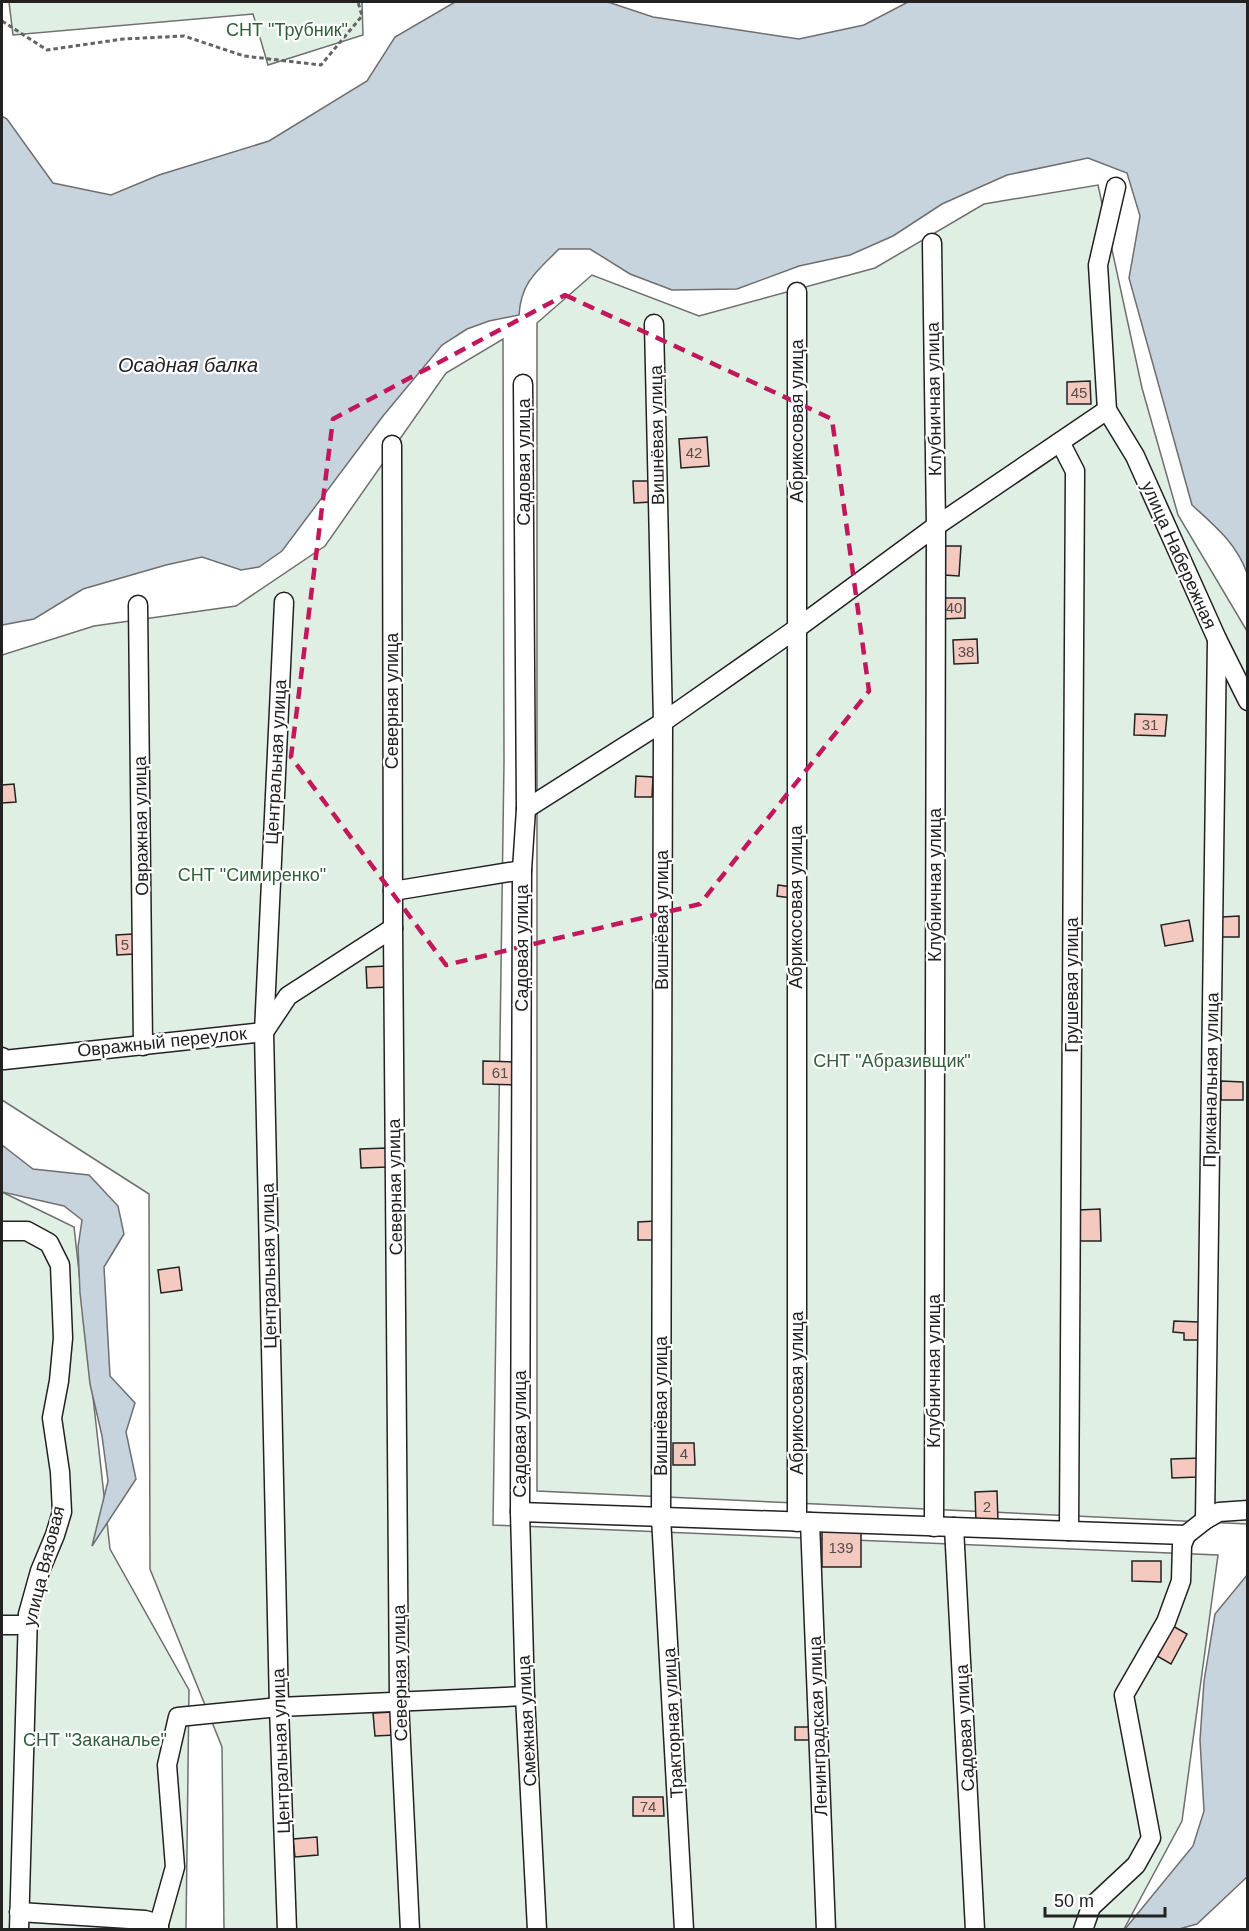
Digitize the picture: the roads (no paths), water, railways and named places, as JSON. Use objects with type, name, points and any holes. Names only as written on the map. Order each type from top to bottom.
[{"type":"street","points":[[526,809],[663,722],[796,629],[936,526],[1107,410],[1098,265],[1116,187]]},
{"type":"street","name":"Клубничная улица","points":[[932,243],[936,526],[934,1527]]},
{"type":"street","name":"Абрикосовая улица","points":[[797,292],[796,629],[803,1522]]},
{"type":"street","name":"Вишнёвая улица","points":[[654,324],[663,722],[661,1517]]},
{"type":"street","name":"Садовая улица","points":[[520,1512],[522,870],[526,809],[523,384]]},
{"type":"street","name":"улица Набережная","points":[[1107,410],[1136,456],[1217,639],[1248,701]]},
{"type":"street","name":"Грушевая улица","points":[[1060,442],[1075,471],[1069,1531]]},
{"type":"street","name":"Северная улица","points":[[392,445],[399,1701],[410,1929]]},
{"type":"street","name":"Центральная улица","points":[[284,602],[264,1032],[279,1707],[287,1929]]},
{"type":"street","name":"Овражная улица","points":[[138,605],[143,1046]]},
{"type":"street","name":"Приканальная улица","points":[[1205,1520],[1217,639]]},
{"type":"street","points":[[393,891],[522,870]]},
{"type":"street","name":"Овражный переулок","points":[[2,1057],[4,1060],[264,1032],[288,996],[393,928]]},
{"type":"street","name":"улица Вязовая","points":[[2,1231],[27,1231],[49,1243],[60,1265],[63,1338],[59,1381],[52,1418],[60,1472],[62,1512],[40,1571],[27,1625],[19,1921]]},
{"type":"street","points":[[1083,1929],[1091,1907],[1136,1865],[1151,1838],[1124,1695],[1166,1622],[1181,1581],[1182,1545],[1186,1535],[1219,1512],[1248,1510]]},
{"type":"street","points":[[520,1512],[1186,1535]]},
{"type":"street","name":"Смежная улица","points":[[520,1512],[525,1696],[537,1929]]},
{"type":"street","name":"Тракторная улица","points":[[661,1517],[684,1929]]},
{"type":"street","name":"Ленинградская улица","points":[[803,1522],[826,1929]]},
{"type":"street","name":"Садовая улица","points":[[954,1527],[975,1929]]},
{"type":"street","points":[[2,1625],[27,1625]]},
{"type":"street","points":[[19,1921],[146,1920],[159,1927],[175,1867],[167,1765],[178,1717],[279,1707],[525,1696]]},
{"type":"water","name":"Осадная балка","points":[[455,2],[608,2],[653,17],[799,39],[864,25],[908,2],[1247,2],[1247,573],[1231,544],[1192,505],[1129,278],[1140,216],[1127,173],[1088,158],[1007,175],[942,204],[893,236],[850,255],[799,266],[737,289],[672,290],[630,274],[590,249],[559,249],[537,271],[527,285],[520,304],[519,315],[489,321],[467,329],[442,345],[383,416],[282,551],[259,567],[241,570],[202,557],[166,565],[83,589],[34,619],[2,625],[2,116],[7,119],[53,183],[111,195],[159,175],[269,141],[367,81],[395,37]]},
{"type":"water","points":[[2,1145],[33,1169],[89,1175],[118,1206],[124,1234],[104,1267],[110,1376],[135,1403],[126,1432],[136,1479],[92,1546],[108,1481],[102,1436],[90,1384],[80,1293],[78,1247],[82,1220],[64,1206],[2,1192]]},
{"type":"water","points":[[1247,1575],[1247,1877],[1197,1924],[1179,1929],[1125,1929],[1193,1846],[1204,1811],[1200,1740],[1204,1681],[1215,1614]]},
{"type":"park label","name":"СНТ \"Трубник\"","points":[[287,30]]},
{"type":"park label","name":"СНТ \"Симиренко\"","points":[[252,875]]},
{"type":"park label","name":"СНТ \"Абразивщик\"","points":[[892,1061]]},
{"type":"park label","name":"СНТ \"Заканалье\"","points":[[95,1740]]}]
